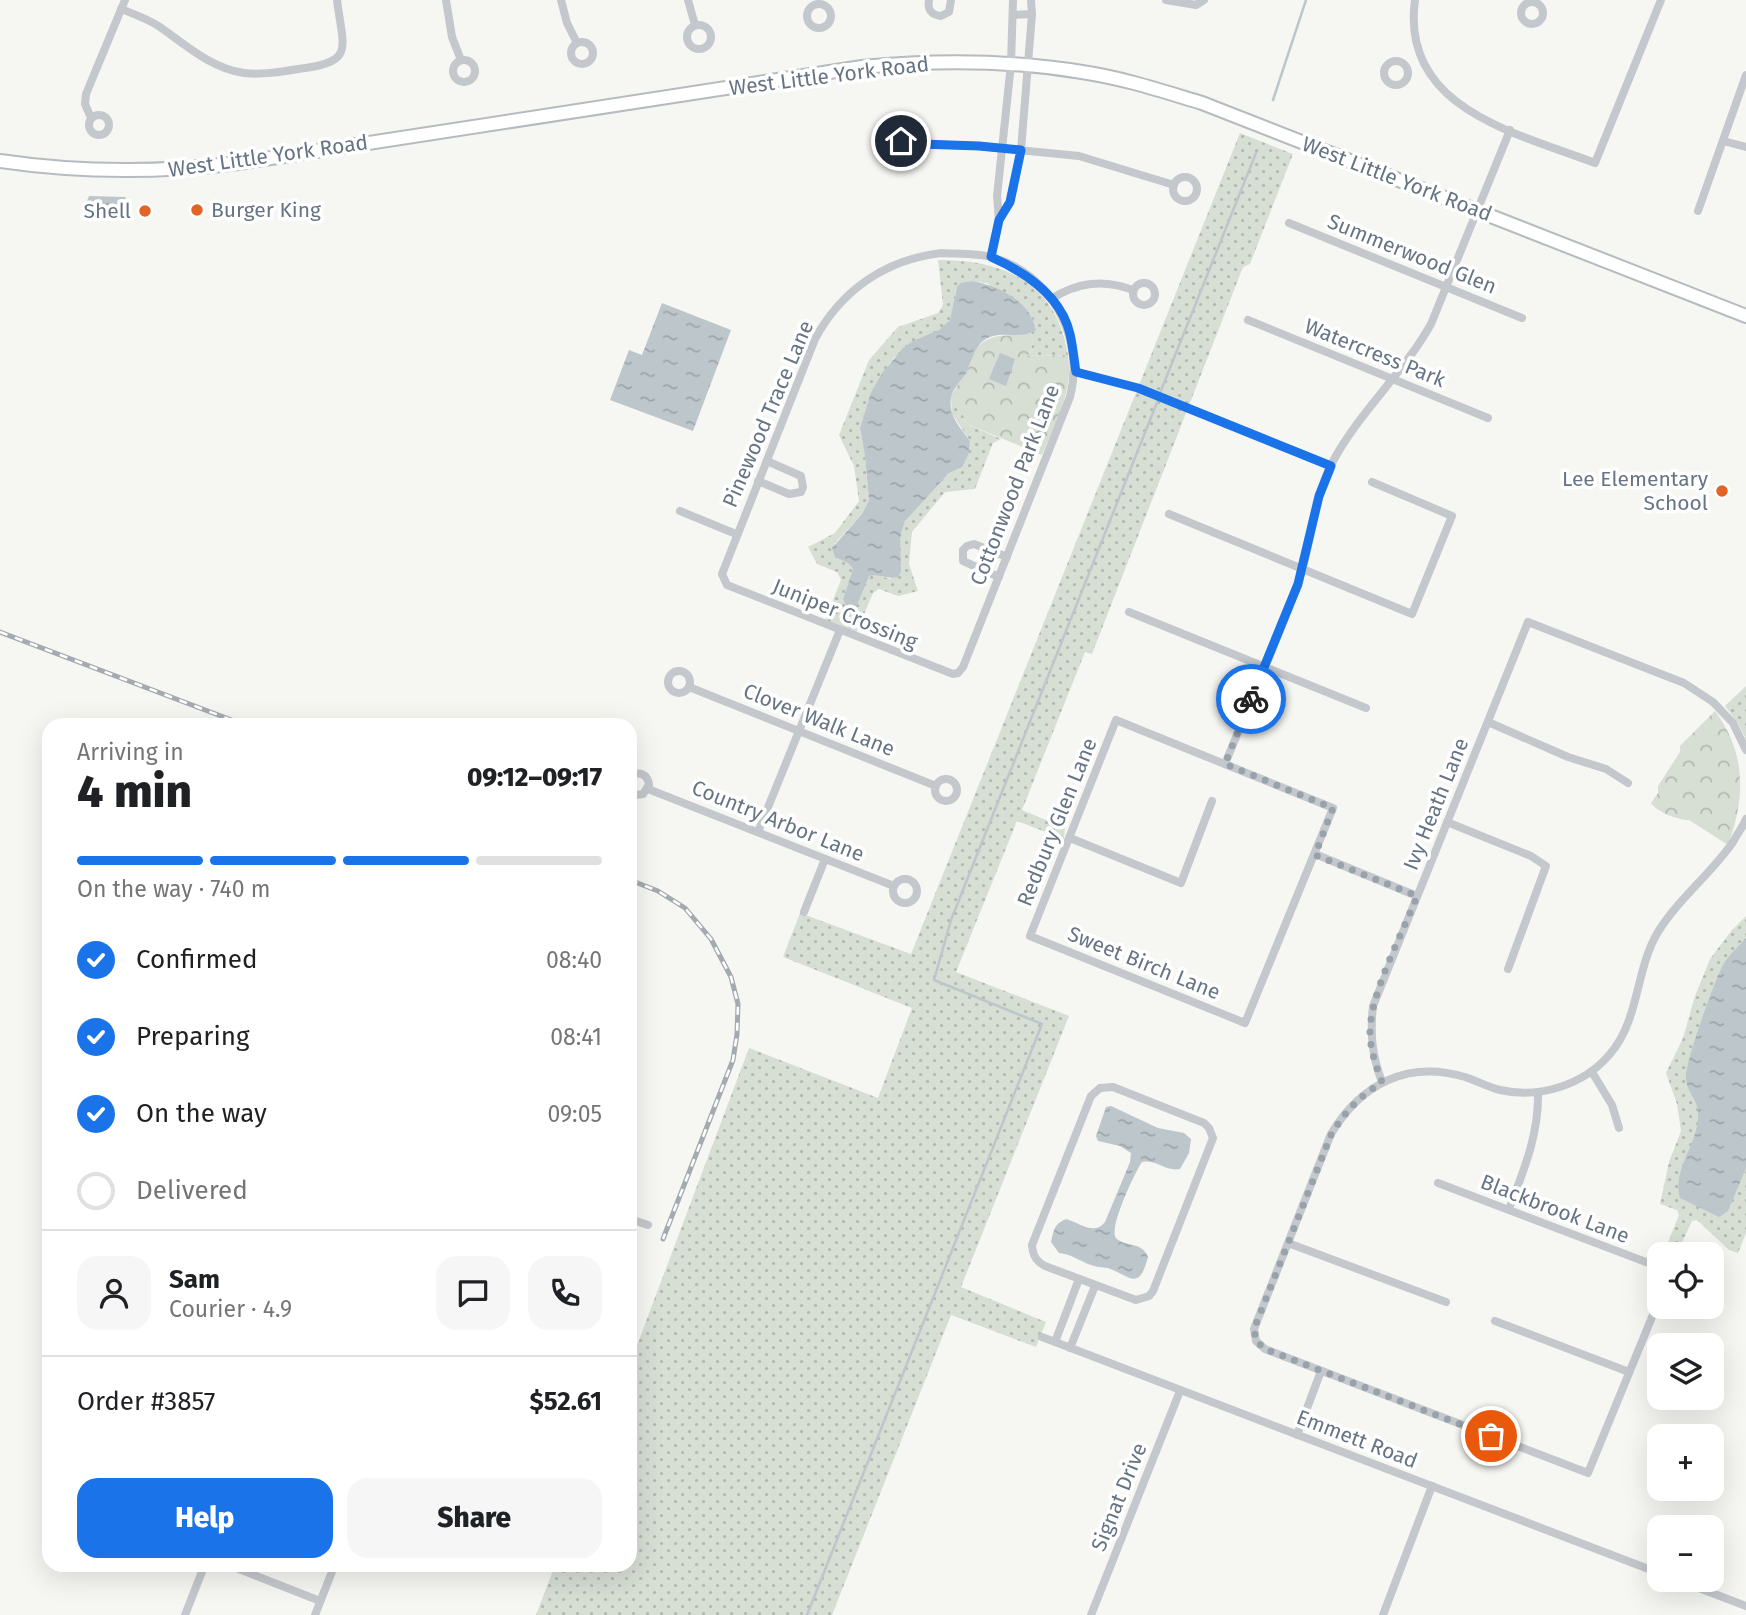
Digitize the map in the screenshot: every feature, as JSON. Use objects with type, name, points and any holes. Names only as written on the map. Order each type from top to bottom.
[{"type":"main road","name":"West Little York Road","points":[[0,161],[85,171],[125,172],[203,167],[862,68],[916,62],[1027,65],[1095,74],[1202,103],[1746,316]]},
{"type":"street","points":[[91,118],[85,104],[86,94],[123,4],[209,62],[245,73],[265,74],[327,65],[338,58],[343,49],[337,0]]},
{"type":"street","points":[[446,0],[452,37],[461,60]]},
{"type":"street","points":[[561,0],[567,23],[577,43]]},
{"type":"street","points":[[688,0],[695,25]]},
{"type":"street","points":[[929,0],[929,10],[941,16],[949,12],[951,0]]},
{"type":"street","points":[[991,257],[999,220],[997,196],[1010,64],[1013,0]]},
{"type":"street","points":[[999,220],[1010,202],[1021,150],[1031,0]]},
{"type":"street","points":[[1166,0],[1189,5],[1203,1]]},
{"type":"street","points":[[1415,0],[1415,39],[1442,92],[1477,117],[1595,163],[1661,0]]},
{"type":"street","points":[[1013,15],[1032,14]]},
{"type":"street","points":[[1406,67],[1424,60]]},
{"type":"street","points":[[1698,211],[1746,75]]},
{"type":"street","points":[[1417,896],[1315,855],[1333,808],[1225,764],[1302,569],[1319,496],[1331,466],[1347,436],[1415,352],[1431,324],[1510,130]]},
{"type":"street","points":[[1723,141],[1746,147]]},
{"type":"street","points":[[921,144],[1003,148],[1079,156],[1174,185]]},
{"type":"street","name":"Summerwood Glen","points":[[1289,223],[1522,318]]},
{"type":"street","name":"Pinewood Trace Lane","points":[[723,579],[722,574],[736,534],[815,339],[825,321],[853,290],[886,268],[922,256],[961,254],[991,257]]},
{"type":"street","name":"Cottonwood Park Lane","points":[[958,673],[963,667],[1070,397],[1076,372],[1070,333],[1062,312],[1028,276],[991,257]]},
{"type":"street","points":[[1051,299],[1077,285],[1090,283],[1103,282],[1133,290]]},
{"type":"street","name":"Watercress Park","points":[[1248,320],[1488,418]]},
{"type":"street","points":[[1076,372],[1138,388],[1331,466]]},
{"type":"street","points":[[758,481],[789,494],[801,492],[801,476],[767,461]]},
{"type":"street","points":[[1168,514],[1412,614],[1452,516],[1372,482]]},
{"type":"street","points":[[680,511],[736,534]]},
{"type":"street","points":[[999,577],[963,562],[963,550],[967,545],[974,544],[1007,556]]},
{"type":"street","name":"Juniper Crossing","points":[[723,579],[727,585],[947,673],[958,673]]},
{"type":"street","points":[[1129,612],[1366,708]]},
{"type":"street","name":"Ivy Heath Lane","points":[[1382,1082],[1374,1061],[1370,1034],[1373,1006],[1528,622],[1684,683],[1713,702],[1733,723],[1746,750]]},
{"type":"street","points":[[758,832],[840,630]]},
{"type":"street","name":"Clover Walk Lane","points":[[689,687],[936,786]]},
{"type":"street","name":"Redbury Glen Lane","points":[[1030,936],[1116,720],[1225,764]]},
{"type":"street","points":[[1488,722],[1568,757],[1606,769],[1628,783]]},
{"type":"street","name":"Country Arbor Lane","points":[[637,774],[643,774],[649,782],[648,789],[640,795],[637,794]]},
{"type":"street","name":"Country Arbor Lane","points":[[648,789],[894,886]]},
{"type":"street","points":[[1069,838],[1181,883],[1212,801]]},
{"type":"street","points":[[1651,1319],[1588,1473],[1265,1349],[1256,1341],[1254,1329],[1336,1126],[1358,1098],[1382,1082],[1414,1072],[1436,1071],[1517,1093],[1559,1088],[1592,1072],[1610,1054],[1623,1035],[1632,1012],[1640,976],[1657,933],[1685,897],[1718,864],[1746,819]]},
{"type":"street","points":[[1447,822],[1531,856],[1546,866],[1508,969]]},
{"type":"street","name":"Sweet Birch Lane","points":[[1030,936],[1245,1023],[1315,855]]},
{"type":"street","points":[[804,912],[825,859]]},
{"type":"street","points":[[1592,1072],[1612,1105],[1619,1128]]},
{"type":"street","points":[[1114,1087],[1204,1123],[1212,1133],[1212,1144],[1153,1292],[1143,1299],[1130,1299],[1079,1279],[1045,1266],[1035,1258],[1032,1245],[1091,1096],[1100,1088],[1114,1087]]},
{"type":"street","points":[[1509,1209],[1534,1140],[1539,1114],[1538,1092]]},
{"type":"street","name":"Blackbrook Lane","points":[[1438,1183],[1647,1262]]},
{"type":"street","points":[[637,1221],[648,1225]]},
{"type":"street","points":[[1289,1243],[1446,1302]]},
{"type":"street","points":[[1055,1342],[1079,1279]]},
{"type":"street","points":[[1070,1348],[1095,1286]]},
{"type":"street","points":[[1068,1309],[1084,1315]]},
{"type":"street","points":[[1495,1321],[1629,1372]]},
{"type":"street","name":"Emmett Road","points":[[1042,1337],[1647,1568]]},
{"type":"street","points":[[1297,1435],[1321,1371]]},
{"type":"street","name":"Signat Drive","points":[[1091,1615],[1180,1391]]},
{"type":"street","points":[[1382,1615],[1432,1486]]},
{"type":"street","points":[[186,1615],[202,1572]]},
{"type":"street","points":[[246,1572],[320,1601]]},
{"type":"street","points":[[315,1615],[332,1572]]},
{"type":"street","points":[[1709,1592],[1746,1606]]},
{"type":"green space","points":[[1240,133],[1293,154],[1250,264],[1243,267],[1092,654],[1085,652],[1022,810],[1065,828],[1064,839],[1017,821],[956,972],[1069,1016],[961,1287],[1046,1322],[1036,1347],[951,1315],[832,1615],[536,1615],[552,1572],[637,1572],[637,1345],[749,1048],[878,1098],[912,1008],[783,957],[800,913],[911,954]]},
{"type":"green space","points":[[938,260],[985,265],[1024,280],[1052,309],[1062,330],[1068,355],[1028,356],[1033,343],[1031,333],[1036,328],[1031,316],[987,283],[973,281],[956,289],[950,320],[944,327],[893,358],[871,392],[860,428],[869,500],[862,514],[834,544],[853,569],[843,599],[869,576],[875,574],[890,579],[901,572],[899,549],[905,521],[935,485],[959,469],[970,441],[952,414],[951,397],[960,401],[967,424],[1001,439],[993,443],[975,489],[945,492],[912,532],[909,564],[918,591],[898,596],[879,589],[873,593],[856,633],[825,620],[841,580],[837,572],[817,564],[808,547],[835,533],[859,501],[854,466],[839,435],[869,360],[898,327],[938,313],[943,305]]},
{"type":"green space","points":[[1031,333],[1033,343],[1028,356],[1068,355],[1066,394],[1042,455],[967,424],[959,408],[960,401],[951,397],[966,373],[973,354],[985,341],[999,336]]},
{"type":"green space","points":[[1746,686],[1746,739],[1725,706]]},
{"type":"green space","points":[[1715,711],[1733,743],[1740,776],[1738,810],[1728,845],[1689,820],[1668,815],[1651,803],[1658,793],[1658,786],[1680,752],[1680,746]]},
{"type":"green space","points":[[1746,916],[1746,1233],[1738,1253],[1729,1250],[1724,1242],[1720,1242],[1697,1220],[1692,1221],[1682,1242],[1668,1242],[1679,1215],[1677,1210],[1660,1204],[1669,1162],[1681,1131],[1677,1104],[1666,1073],[1683,1038],[1695,996],[1710,959]]},
{"type":"water","points":[[89,196],[126,197],[118,218],[85,206]]},
{"type":"water","points":[[973,281],[1003,291],[1021,304],[1028,311],[1036,330],[1026,334],[993,336],[983,341],[976,349],[965,374],[953,391],[951,401],[953,417],[970,441],[968,455],[962,467],[948,474],[905,521],[900,536],[901,572],[898,577],[869,576],[855,610],[848,610],[843,599],[853,569],[848,563],[835,557],[832,548],[862,514],[869,500],[860,428],[871,392],[903,348],[939,330],[950,320],[957,287],[961,283]]},
{"type":"water","points":[[662,303],[731,330],[693,431],[610,400],[629,350],[642,355]]},
{"type":"water","points":[[1000,353],[1015,359],[1006,386],[989,379]]},
{"type":"water","points":[[1746,938],[1746,1168],[1728,1211],[1719,1217],[1680,1198],[1681,1170],[1695,1135],[1698,1117],[1697,1105],[1686,1080],[1686,1072],[1720,972],[1726,960]]},
{"type":"water","points":[[1111,1106],[1158,1128],[1184,1133],[1191,1139],[1189,1153],[1180,1169],[1142,1162],[1123,1200],[1116,1224],[1116,1238],[1142,1249],[1148,1257],[1141,1275],[1133,1279],[1059,1253],[1051,1242],[1057,1225],[1066,1219],[1092,1228],[1105,1222],[1130,1162],[1131,1153],[1120,1146],[1098,1141],[1096,1136],[1106,1107]]},
{"type":"waterway","points":[[1273,100],[1306,0]]},
{"type":"waterway","points":[[1160,393],[1256,153]]},
{"type":"waterway","points":[[807,1615],[1042,1024],[934,980],[951,920],[1158,400]]},
{"type":"railway","points":[[0,632],[226,718]]},
{"type":"railway","points":[[637,883],[658,891],[685,908],[711,939],[731,977],[738,1004],[733,1060],[663,1239]]},
{"type":"way so far","points":[[1251,699],[1225,764],[1333,808],[1315,855],[1417,896],[1373,1006],[1370,1034],[1374,1061],[1382,1082],[1358,1098],[1331,1135],[1254,1329],[1256,1341],[1265,1349],[1491,1436]]},
{"type":"place","name":"Burger King","points":[[197,210]]},
{"type":"place","name":"Shell","points":[[145,211]]},
{"type":"place","name":"Lee Elementary School","points":[[1722,491]]},
{"type":"route","points":[[901,141],[906,136],[913,135],[919,138],[921,144],[1021,150],[1010,202],[999,220],[991,257],[1028,276],[1062,312],[1070,333],[1076,372],[1138,388],[1331,466],[1319,496],[1298,584],[1251,699]]}]
